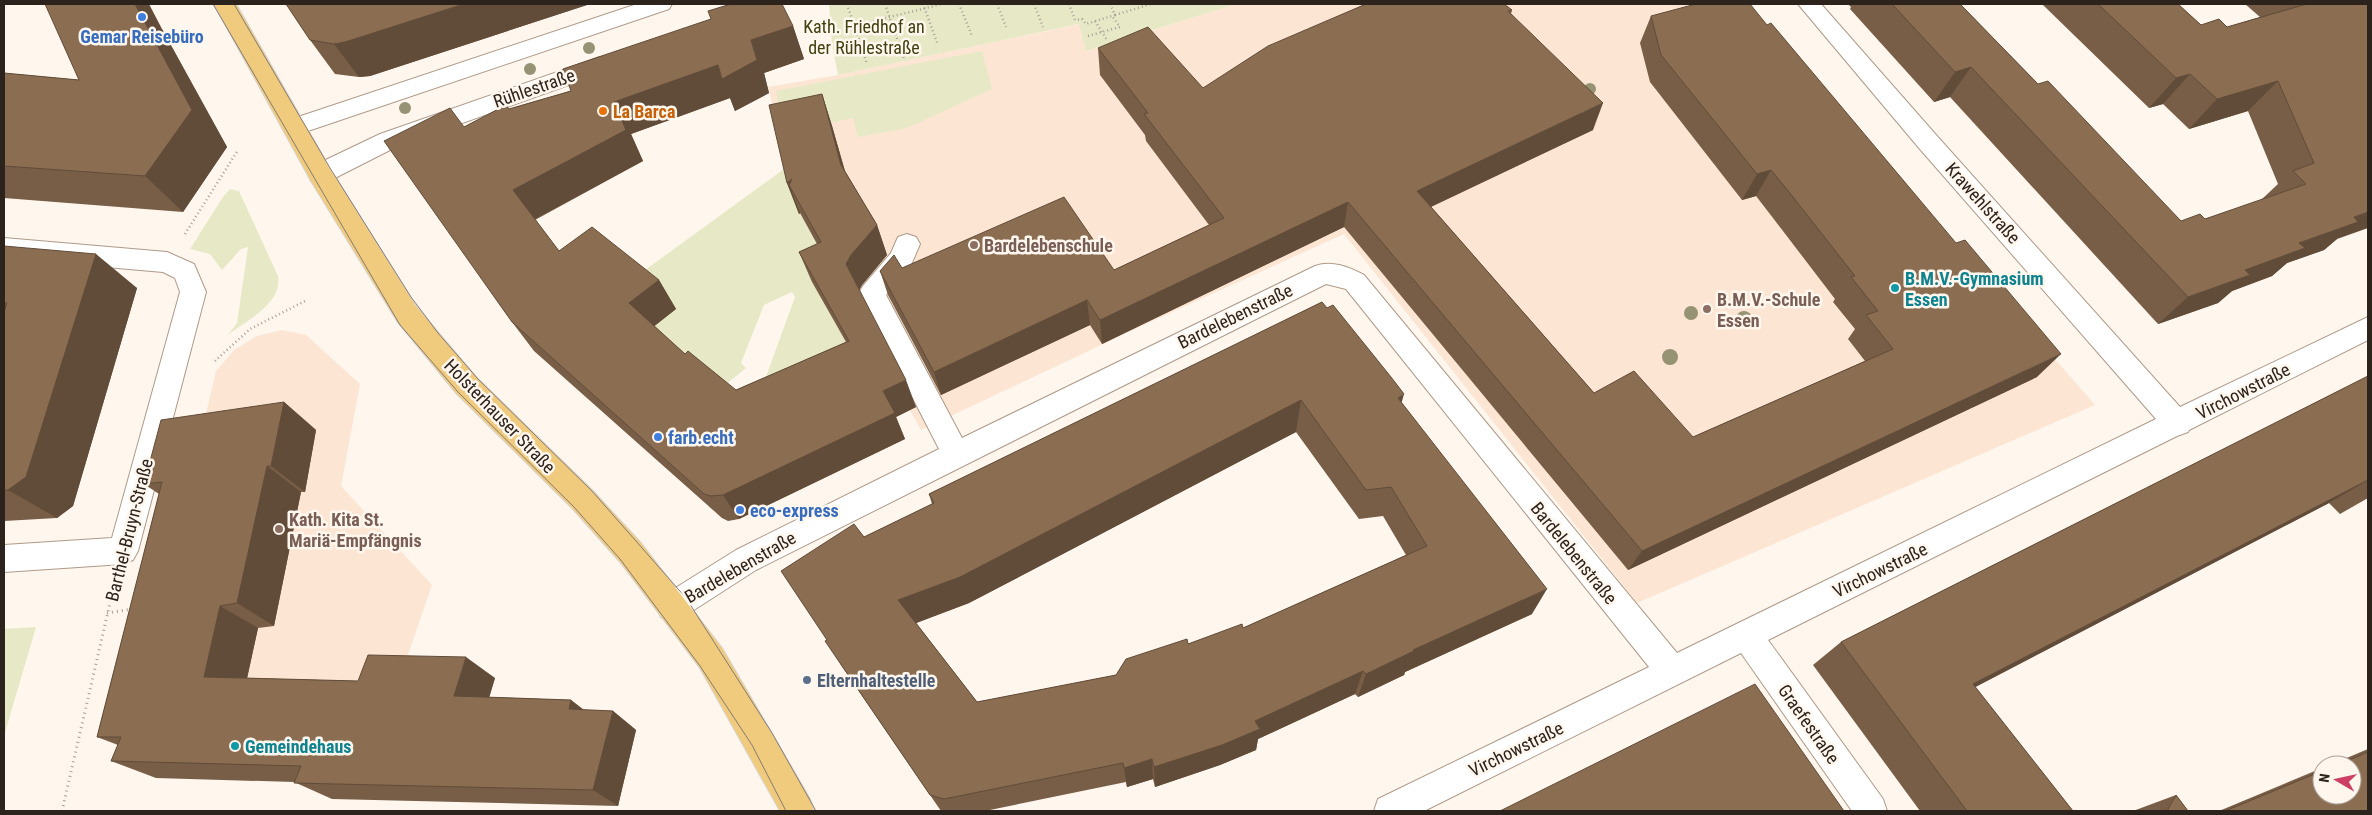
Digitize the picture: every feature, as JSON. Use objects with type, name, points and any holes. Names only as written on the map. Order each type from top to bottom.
[{"type":"main road","name":"Holsterhauser Straße","points":[[225,4],[320,174],[406,313],[466,385],[583,500],[631,553],[701,644],[728,684],[798,811]]},
{"type":"street","points":[[294,127],[661,4]]},
{"type":"street","name":"Krawehlstraße","points":[[1809,4],[1928,142],[2178,424]]},
{"type":"street","name":"Rühlestraße","points":[[320,174],[389,140],[619,59]]},
{"type":"street","points":[[907,244],[902,258],[872,293],[956,454]]},
{"type":"street","points":[[4,248],[167,262]]},
{"type":"street","name":"Barthel-Bruyn-Straße","points":[[123,551],[192,292],[185,271],[167,262]]},
{"type":"street","name":"Bardelebenstraße","points":[[672,607],[746,560],[956,454],[1324,273],[1342,276],[1355,282],[1631,623],[1673,672]]},
{"type":"street","name":"Virchowstraße","points":[[1390,811],[2178,424],[2368,328]]},
{"type":"street","points":[[4,558],[123,551]]},
{"type":"street","name":"Graefestraße","points":[[1747,636],[1871,811]]},
{"type":"path","points":[[847,4],[867,64]]},
{"type":"path","points":[[885,4],[904,58]]},
{"type":"path","points":[[922,4],[938,45]]},
{"type":"path","points":[[854,26],[942,4]]},
{"type":"path","points":[[959,4],[972,36]]},
{"type":"path","points":[[997,4],[1006,27]]},
{"type":"path","points":[[1034,4],[1043,27]]},
{"type":"path","points":[[1069,4],[1076,20],[1082,19],[1086,24],[1151,4]]},
{"type":"path","points":[[1088,36],[1120,27],[1110,4]]},
{"type":"path","points":[[1095,21],[1107,40]]},
{"type":"path","points":[[167,262],[238,150]]},
{"type":"path","points":[[214,362],[250,329],[307,300]]},
{"type":"path","name":"Barthel-Bruyn-Straße","points":[[62,811],[123,551]]},
{"type":"path","points":[[107,613],[135,608]]},
{"type":"shaded area","name":"B.M.V.-Schule Essen","points":[[1236,4],[1745,4],[2095,405],[1637,603],[1344,234],[1150,322],[921,430],[799,212],[768,87],[838,75],[1080,24],[1086,51]]},
{"type":"shaded area","name":"Kath. Kita St. Mariä-Empfängnis","points":[[282,330],[306,335],[360,384],[341,486],[432,585],[392,701],[191,697],[198,448],[216,371],[234,350],[257,336]]},
{"type":"green space","name":"Kath. Friedhof an der Rühlestraße","points":[[829,4],[1236,4],[1086,51],[1079,24],[838,75],[832,44]]},
{"type":"green space","points":[[982,51],[992,89],[907,128],[858,137],[853,118],[785,133],[776,91]]},
{"type":"green space","points":[[788,166],[799,212],[841,287],[820,296],[856,360],[756,404],[795,297],[792,292],[764,305],[741,363],[746,368],[719,390],[645,333],[634,278]]},
{"type":"green space","points":[[230,189],[239,191],[278,276],[278,286],[269,303],[262,310],[228,335],[237,323],[248,247],[241,249],[222,270],[210,254],[190,249]]},
{"type":"green space","points":[[36,627],[4,736],[4,629]]},
{"type":"building","points":[[45,4],[135,4],[192,110],[145,176],[4,166],[4,73],[79,80]]},
{"type":"building","points":[[286,4],[464,4],[334,44],[310,40]]},
{"type":"building","points":[[731,4],[782,4],[793,26],[751,40],[757,60],[722,79],[718,65],[614,102],[626,130],[513,190],[559,251],[592,227],[659,280],[629,303],[685,354],[688,351],[736,390],[849,341],[799,252],[821,242],[789,185],[792,179],[787,183],[769,105],[822,94],[841,165],[877,225],[851,255],[846,264],[906,380],[883,391],[895,413],[723,495],[711,496],[704,494],[512,322],[384,141],[450,108],[464,127],[506,105],[509,109],[571,91],[563,69],[711,19],[708,11]]},
{"type":"building","name":"B.M.V.-Gymnasium Essen","points":[[1366,4],[1504,4],[1512,10],[1508,11],[1603,103],[1417,191],[1594,393],[1634,371],[1693,437],[1893,349],[1866,315],[1878,311],[1851,277],[1855,276],[1789,192],[1771,170],[1757,174],[1661,55],[1651,16],[1696,4],[1750,4],[1767,25],[1771,23],[1956,243],[1965,240],[2061,354],[1642,551],[1348,202],[1100,320],[1087,300],[934,372],[880,271],[894,255],[902,268],[1064,197],[1114,270],[1224,218],[1144,114],[1148,113],[1098,48],[1148,27],[1203,88],[1268,46]]},
{"type":"building","points":[[1892,4],[1960,4],[2038,84],[2048,81],[2181,221],[2200,214],[2205,219],[2306,184],[2293,171],[2314,163],[2278,81],[2217,99],[2190,74],[2176,78],[2098,4],[2178,4],[2201,25],[2219,19],[2227,27],[2307,4],[2368,4],[2368,212],[2354,217],[2358,222],[2299,243],[2305,248],[2245,270],[2250,275],[2188,297],[1971,67],[1955,72]]},
{"type":"building","points":[[4,246],[96,254],[26,477],[8,490],[4,490],[4,312],[7,303],[4,302]]},
{"type":"building","points":[[1322,302],[1327,308],[1333,305],[1391,377],[1404,394],[1398,398],[1547,589],[1413,650],[1366,674],[1363,671],[1255,721],[1260,729],[1222,745],[1154,767],[1152,759],[1124,768],[1123,763],[944,799],[930,795],[825,641],[827,640],[781,571],[854,524],[864,537],[934,503],[929,494]],"holes":[[[1301,400],[1366,490],[1391,487],[1427,546],[1243,628],[1242,624],[1188,644],[1187,639],[1126,659],[1116,675],[977,702],[898,600],[960,577]]]},
{"type":"building","points":[[2368,376],[2368,480],[1973,684],[2073,811],[1967,811],[1841,642]]},
{"type":"building","points":[[284,402],[271,466],[267,466],[237,603],[220,606],[204,677],[358,681],[368,655],[466,657],[454,696],[571,700],[569,709],[613,711],[593,790],[294,783],[301,766],[111,761],[121,737],[97,737],[162,482],[144,484],[161,420]]},
{"type":"building","points":[[1755,684],[1844,811],[1500,811]]},
{"type":"building","points":[[2368,752],[2368,811],[2225,811],[2312,775],[2312,805],[2362,805],[2361,755]]},
{"type":"building","points":[[2176,795],[2188,811],[2167,811]]},
{"type":"tram line","points":[[213,4],[400,325],[458,392],[574,507],[620,559],[700,666],[752,745],[786,811]]},
{"type":"tram line","points":[[234,4],[330,168],[411,297],[438,333],[478,379],[592,491],[686,598],[772,733],[816,811]]},
{"type":"place","name":"Gemar Reisebüro","points":[[142,17]]},
{"type":"place","name":"La Barca","points":[[603,111]]},
{"type":"place","name":"Bardelebenschule","points":[[974,245]]},
{"type":"place","name":"B.M.V.-Gymnasium Essen","points":[[1895,288]]},
{"type":"place","name":"B.M.V.-Schule Essen","points":[[1707,309]]},
{"type":"place","name":"farb.echt","points":[[658,437]]},
{"type":"place","name":"eco-express","points":[[740,510]]},
{"type":"place","name":"Kath. Kita St. Mariä-Empfängnis","points":[[279,529]]},
{"type":"place","name":"Elternhaltestelle","points":[[807,680]]},
{"type":"place","name":"Gemeindehaus","points":[[235,746]]}]
